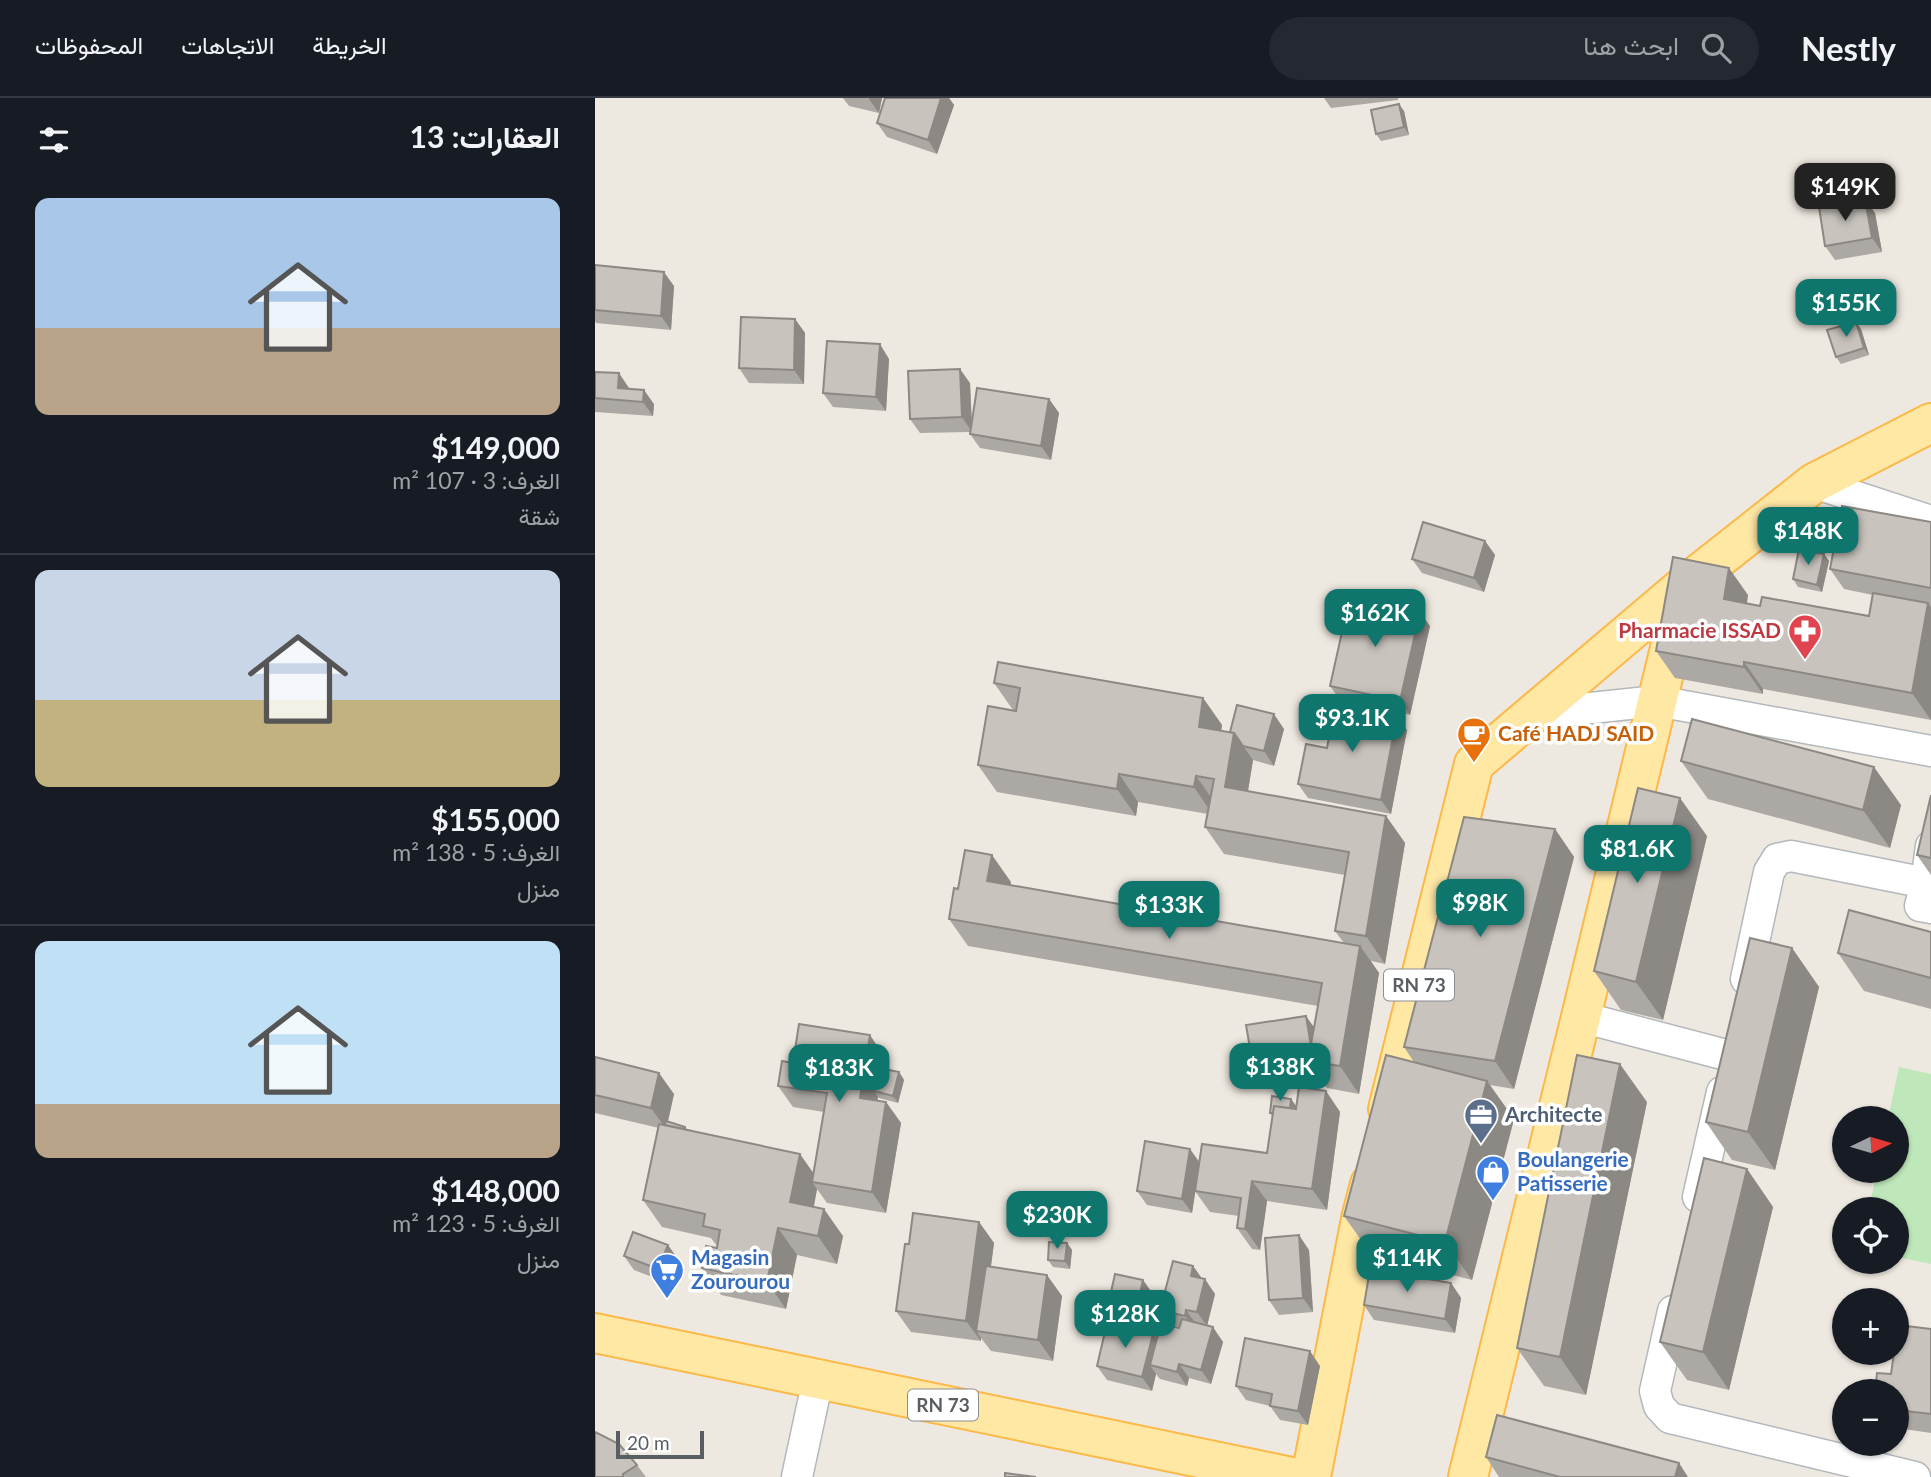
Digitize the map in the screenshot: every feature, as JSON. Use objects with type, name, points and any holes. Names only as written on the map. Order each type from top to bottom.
[{"type":"main road","name":"RN 73","points":[[595,1333],[1292,1477],[1361,1219],[1474,764],[1685,586],[1814,483],[1931,423]]},
{"type":"main road","points":[[1468,1477],[1685,586]]},
{"type":"street","points":[[1814,483],[1931,521]]},
{"type":"street","points":[[1534,714],[1657,701],[1931,751]]},
{"type":"street","points":[[1694,1217],[1769,872],[1777,859],[1791,856],[1929,896],[1931,846]]},
{"type":"street","points":[[1581,1017],[1735,1029]]},
{"type":"street","points":[[1679,1284],[1655,1391],[1659,1406],[1670,1418],[1915,1477]]},
{"type":"street","points":[[797,1477],[818,1380]]},
{"type":"green space","points":[[1899,1067],[1931,1074],[1931,1264],[1909,1259],[1909,1197],[1872,1197],[1874,1183],[1909,1183],[1909,1106],[1891,1106]]},
{"type":"building","points":[[885,98],[941,98],[928,140],[877,123]]},
{"type":"building","points":[[1399,104],[1404,127],[1376,134],[1371,110]]},
{"type":"building","points":[[1865,199],[1872,238],[1825,246],[1819,207]]},
{"type":"building","points":[[595,265],[664,272],[661,316],[595,310]]},
{"type":"building","points":[[741,317],[795,319],[794,370],[739,368]]},
{"type":"building","points":[[1856,322],[1864,348],[1836,357],[1827,330]]},
{"type":"building","points":[[827,341],[880,344],[876,397],[823,393]]},
{"type":"building","points":[[960,369],[962,417],[910,419],[908,371]]},
{"type":"building","points":[[595,372],[619,373],[618,388],[644,390],[643,402],[595,398]]},
{"type":"building","points":[[977,388],[1049,399],[1041,446],[970,434]]},
{"type":"building","points":[[1842,506],[1931,522],[1931,588],[1830,569]]},
{"type":"building","points":[[1423,522],[1485,541],[1474,578],[1412,559]]},
{"type":"building","points":[[1799,549],[1824,554],[1817,585],[1793,579]]},
{"type":"building","name":"Pharmacie ISSAD","points":[[1673,557],[1729,568],[1724,599],[1760,606],[1762,597],[1869,616],[1873,593],[1928,603],[1912,693],[1744,662],[1744,667],[1656,651]]},
{"type":"building","points":[[1350,596],[1420,612],[1400,701],[1330,686]]},
{"type":"building","points":[[998,662],[1203,698],[1199,727],[1234,733],[1225,787],[1386,816],[1366,936],[1335,931],[1349,852],[1205,827],[1214,779],[1196,776],[1194,787],[1119,774],[1117,789],[978,765],[988,706],[1016,711],[1020,688],[994,683]]},
{"type":"building","points":[[1335,704],[1397,716],[1381,800],[1298,784],[1306,744],[1327,748]]},
{"type":"building","points":[[1237,705],[1274,714],[1264,751],[1243,746],[1234,733],[1230,732]]},
{"type":"building","points":[[1692,719],[1874,767],[1863,810],[1681,761]]},
{"type":"building","points":[[1638,788],[1680,798],[1636,982],[1594,971]]},
{"type":"building","points":[[1931,795],[1931,858],[1917,855]]},
{"type":"building","points":[[1464,817],[1555,829],[1495,1061],[1404,1047]]},
{"type":"building","points":[[965,850],[992,855],[987,881],[1360,946],[1340,1066],[1308,1061],[1322,983],[949,919],[954,888],[958,889]]},
{"type":"building","points":[[1849,910],[1931,932],[1931,978],[1838,953]]},
{"type":"building","points":[[1750,938],[1792,948],[1748,1132],[1706,1122]]},
{"type":"building","points":[[1306,1016],[1310,1051],[1252,1060],[1246,1025]]},
{"type":"building","points":[[799,1024],[870,1035],[860,1098],[886,1102],[872,1192],[812,1182],[827,1093],[778,1086],[782,1061],[793,1063]]},
{"type":"building","points":[[1386,1055],[1487,1081],[1445,1242],[1344,1216]]},
{"type":"building","points":[[1577,1055],[1620,1064],[1560,1357],[1517,1348]]},
{"type":"building","points":[[595,1057],[659,1073],[651,1108],[595,1095]]},
{"type":"building","points":[[879,1068],[899,1072],[893,1096],[874,1091]]},
{"type":"building","points":[[1299,1087],[1326,1091],[1312,1189],[1252,1181],[1245,1229],[1237,1228],[1241,1198],[1195,1191],[1202,1144],[1267,1153],[1274,1106],[1296,1109]]},
{"type":"building","points":[[1272,1096],[1291,1099],[1290,1108],[1274,1106],[1273,1113],[1270,1113]]},
{"type":"building","points":[[666,1121],[685,1127],[685,1129],[665,1125]]},
{"type":"building","points":[[659,1124],[800,1154],[790,1202],[824,1209],[818,1236],[778,1228],[767,1282],[702,1268],[706,1246],[717,1248],[720,1230],[703,1226],[705,1214],[643,1200]]},
{"type":"building","points":[[1145,1141],[1190,1149],[1182,1199],[1137,1191]]},
{"type":"building","points":[[1704,1158],[1747,1169],[1703,1352],[1660,1342]]},
{"type":"building","points":[[913,1213],[979,1222],[966,1321],[896,1311],[905,1244],[909,1244]]},
{"type":"building","points":[[633,1232],[668,1245],[658,1269],[624,1256]]},
{"type":"building","points":[[1299,1235],[1303,1298],[1269,1300],[1265,1238]]},
{"type":"building","points":[[1049,1242],[1067,1243],[1065,1261],[1048,1260]]},
{"type":"building","points":[[1173,1261],[1193,1266],[1191,1276],[1205,1279],[1197,1312],[1186,1310],[1185,1316],[1160,1310]]},
{"type":"building","points":[[986,1266],[1047,1275],[1038,1340],[976,1331]]},
{"type":"building","points":[[1370,1269],[1451,1283],[1445,1319],[1364,1305]]},
{"type":"building","points":[[1115,1274],[1143,1280],[1141,1289],[1161,1294],[1153,1330],[1105,1319]]},
{"type":"building","points":[[1182,1319],[1213,1327],[1201,1370],[1179,1364],[1177,1372],[1150,1365],[1161,1323],[1179,1328]]},
{"type":"building","points":[[1107,1323],[1153,1334],[1142,1377],[1097,1366]]},
{"type":"building","points":[[1909,1326],[1931,1329],[1931,1414],[1909,1411],[1909,1379],[1876,1379],[1877,1373],[1891,1374],[1892,1365],[1909,1365]]},
{"type":"building","points":[[1245,1338],[1310,1351],[1298,1411],[1270,1406],[1272,1394],[1236,1386]]},
{"type":"building","points":[[1497,1415],[1679,1463],[1675,1477],[1560,1477],[1486,1457]]},
{"type":"building","points":[[595,1432],[619,1444],[637,1465],[623,1474],[623,1477],[595,1477]]},
{"type":"building","points":[[1005,1473],[1036,1477],[1005,1477]]},
{"type":"place","name":"Pharmacie ISSAD","points":[[1805,661]]},
{"type":"place","name":"Café HADJ SAID","points":[[1474,764]]},
{"type":"place","name":"Architecte","points":[[1481,1145]]},
{"type":"place","name":"Boulangerie Patisserie","points":[[1493,1202]]},
{"type":"place","name":"Magasin Zourourou","points":[[667,1300]]}]
